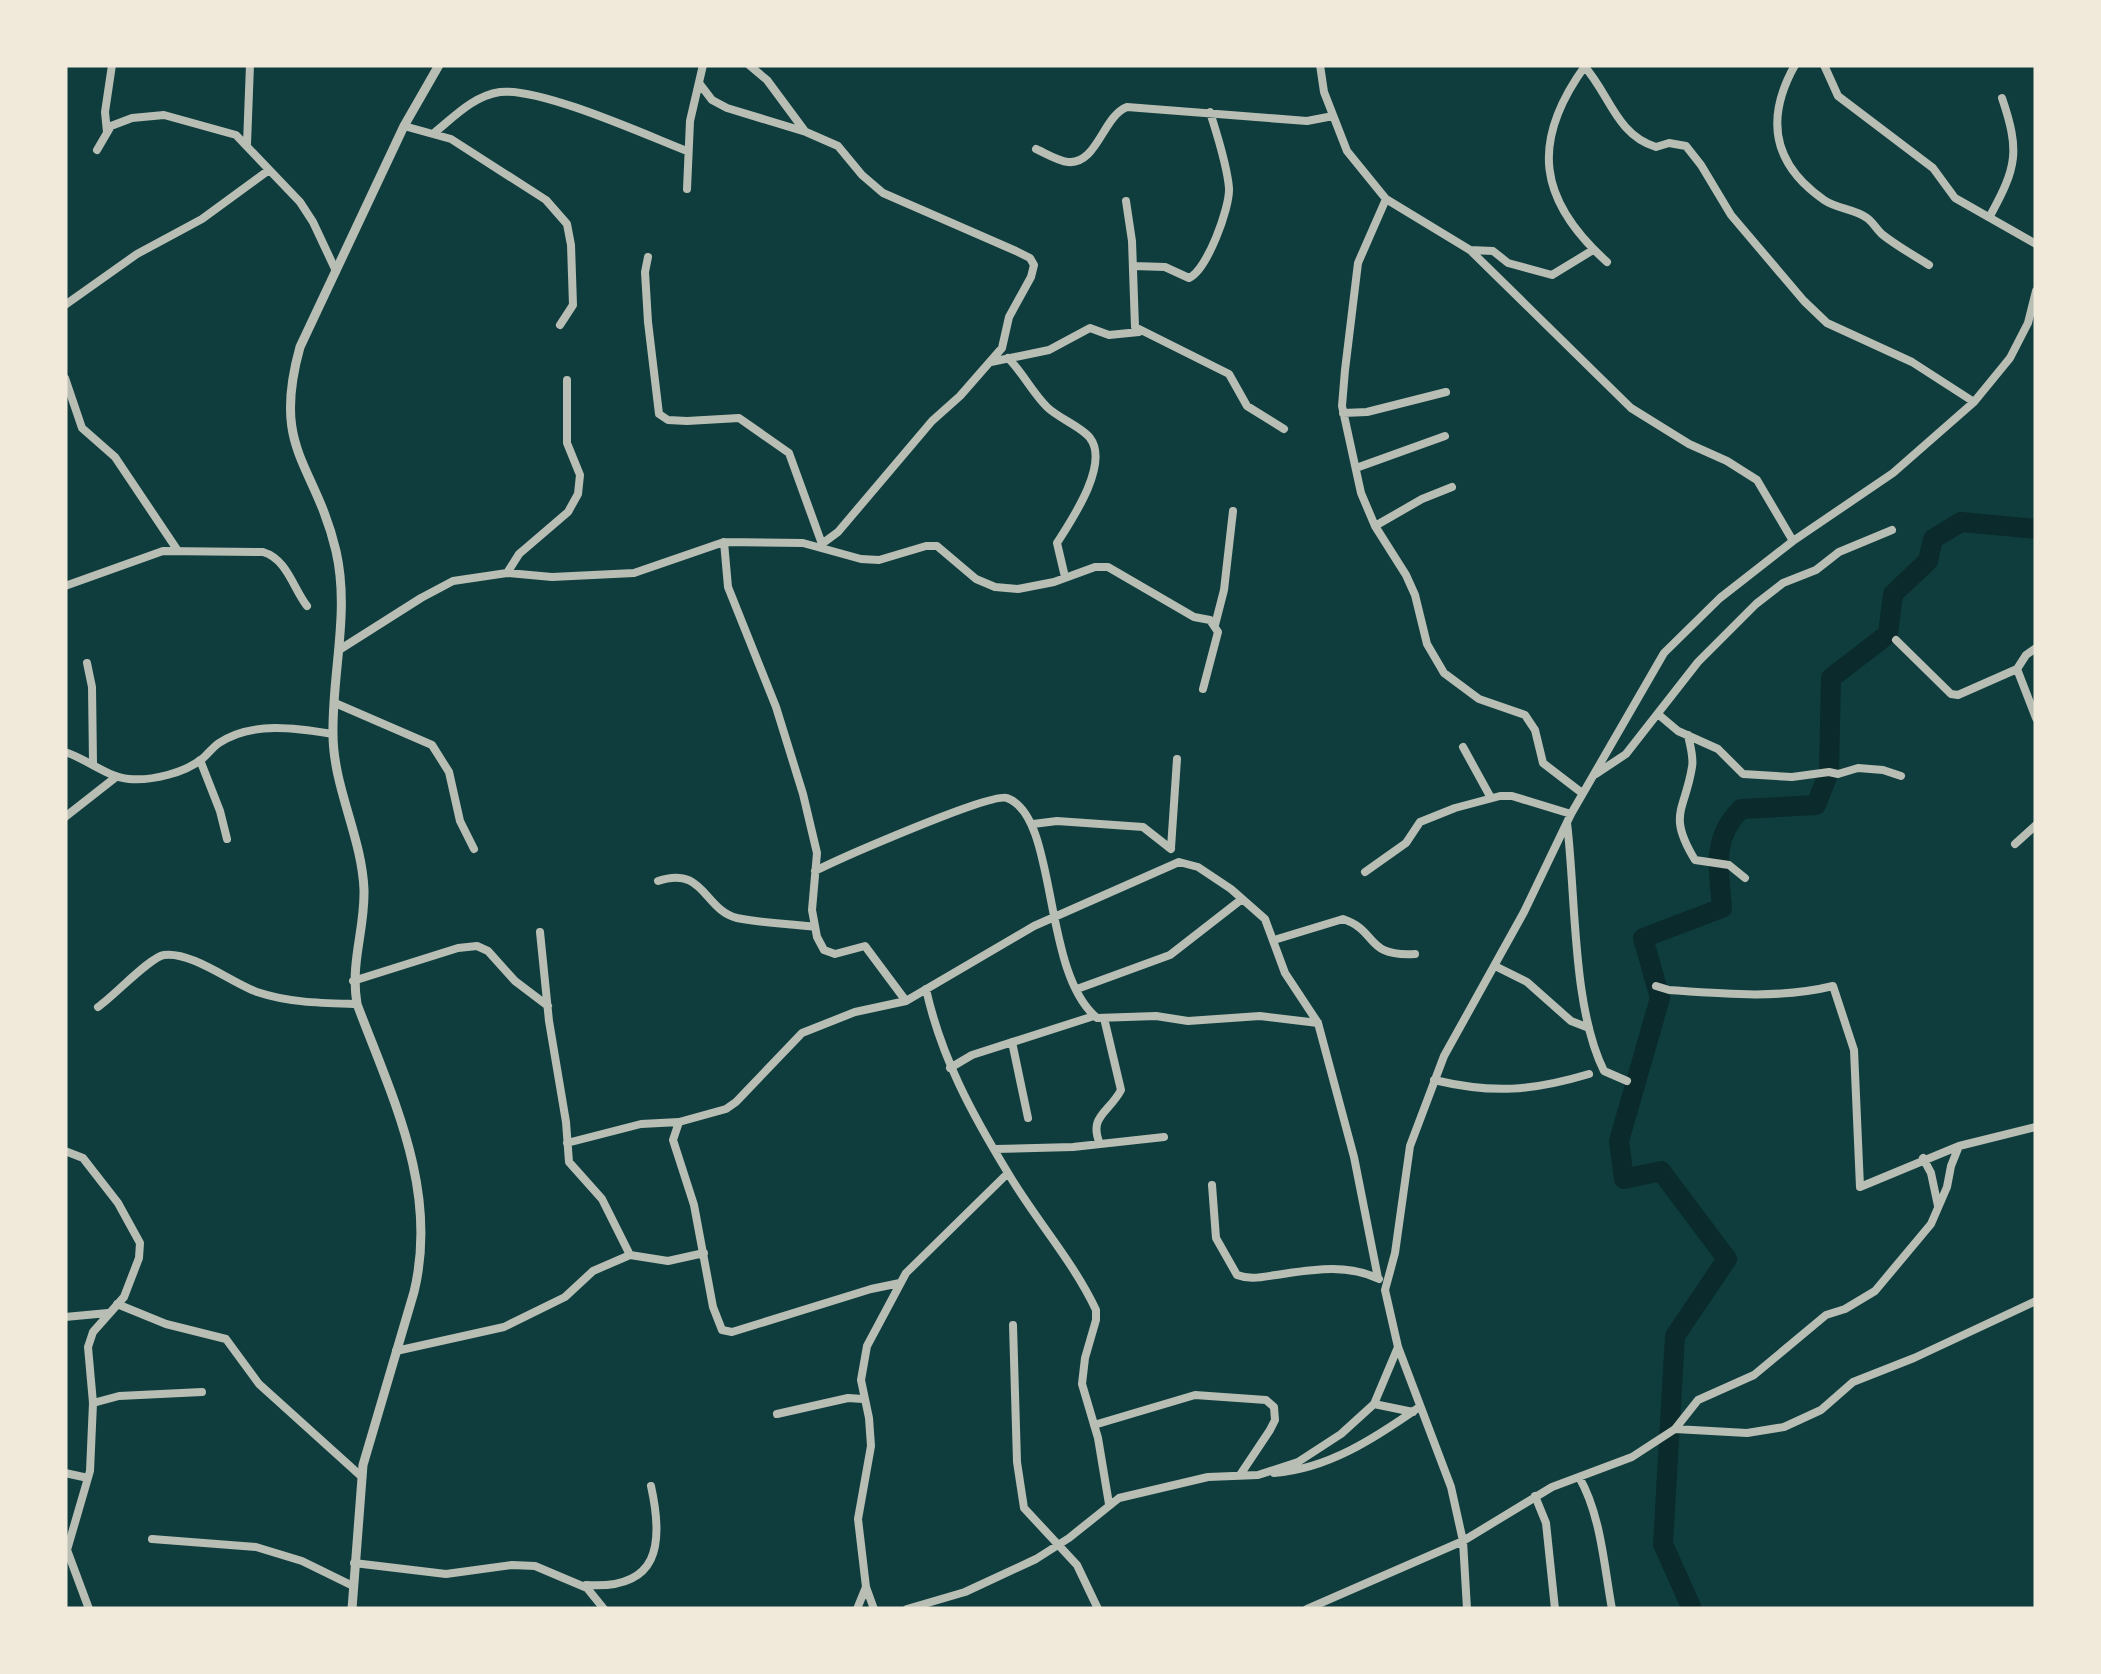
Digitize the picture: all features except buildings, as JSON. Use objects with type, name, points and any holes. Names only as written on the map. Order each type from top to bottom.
[{"type":"street","points":[[107,132],[105,112],[112,65]]},
{"type":"street","points":[[248,144],[249,65]]},
{"type":"street","points":[[352,1609],[367,1445],[420,1266],[422,1230],[418,1178],[409,1141],[357,1004],[353,981],[364,893],[333,734],[342,590],[336,550],[293,443],[288,412],[290,382],[300,348],[404,126],[439,65]]},
{"type":"street","points":[[687,189],[686,151],[702,65]]},
{"type":"street","points":[[749,65],[767,80],[806,132]]},
{"type":"street","points":[[1320,65],[1324,92],[1347,151],[1386,199],[1470,250],[1630,408],[1757,480],[1793,541]]},
{"type":"street","points":[[1795,65],[1784,84],[1775,118],[1787,164],[1794,175],[1823,200],[1866,216],[1879,232],[1929,265]]},
{"type":"street","points":[[1824,65],[1838,96],[1933,168],[1955,198],[2036,244]]},
{"type":"street","points":[[1607,262],[1562,212],[1551,188],[1548,166],[1559,104],[1585,66],[1618,121],[1638,138],[1656,147],[1669,143],[1686,146],[1731,215],[1827,323],[1912,362],[1974,402]]},
{"type":"street","points":[[698,83],[712,100],[727,108],[838,146],[862,176],[883,193],[1030,258],[1034,265],[1009,317],[1002,348],[932,420],[859,509],[820,545]]},
{"type":"street","points":[[434,134],[472,102],[499,92],[519,92],[624,124],[686,151]]},
{"type":"street","points":[[1990,216],[2015,165],[2012,128],[2002,98]]},
{"type":"street","points":[[1036,150],[1069,162],[1078,160],[1099,142],[1112,116],[1127,107],[1307,121],[1333,116]]},
{"type":"street","points":[[1134,266],[1165,267],[1189,278],[1200,271],[1229,188],[1210,112]]},
{"type":"street","points":[[97,150],[111,126],[132,118],[164,114],[236,135],[314,222],[336,271]]},
{"type":"street","points":[[404,126],[462,145],[546,200],[567,224],[573,304],[560,325]]},
{"type":"street","points":[[65,305],[137,254],[202,219],[269,170]]},
{"type":"street","points":[[1386,199],[1358,263],[1345,370],[1343,413],[1361,492],[1374,526],[1406,575],[1427,644],[1444,673],[1479,699],[1525,715],[1544,763],[1582,794]]},
{"type":"street","points":[[1126,202],[1134,266],[1133,321],[1139,332]]},
{"type":"street","points":[[1470,250],[1493,251],[1508,262],[1552,275],[1593,250]]},
{"type":"street","points":[[648,256],[648,322],[660,414],[668,420],[687,421],[738,418],[776,443],[794,463],[820,545]]},
{"type":"street","points":[[1467,1609],[1463,1542],[1448,1476],[1415,1410],[1386,1297],[1410,1146],[1434,1080],[1569,818],[1664,653],[1709,608],[1793,541],[1893,473],[1974,402],[2010,358],[2028,323],[2036,291]]},
{"type":"street","points":[[991,362],[1049,350],[1090,328],[1108,335],[1139,332],[1229,374],[1247,406],[1284,430]]},
{"type":"street","points":[[1008,358],[1047,407],[1069,425],[1089,434],[1094,444],[1096,467],[1073,521],[1057,544],[1065,577]]},
{"type":"street","points":[[65,378],[82,428],[115,457],[178,551]]},
{"type":"street","points":[[507,573],[519,554],[568,512],[578,494],[580,475],[567,443],[567,380]]},
{"type":"street","points":[[1343,413],[1367,412],[1446,392]]},
{"type":"street","points":[[1356,468],[1446,436]]},
{"type":"street","points":[[1374,526],[1452,487]]},
{"type":"street","points":[[1203,689],[1218,632],[1215,625],[1224,590],[1233,511]]},
{"type":"street","points":[[1593,776],[1626,754],[1698,662],[1756,604],[1783,583],[1816,570],[1839,552],[1892,530]]},
{"type":"street","points":[[339,650],[440,587],[481,575],[634,573],[724,542],[820,545],[861,559],[879,560],[937,546],[976,578],[994,587],[1018,589],[1095,567],[1108,568],[1215,625]]},
{"type":"street","points":[[724,542],[728,587],[776,706],[803,794],[817,853],[812,910],[824,950],[835,954],[865,946],[906,1001]]},
{"type":"street","points":[[65,586],[163,551],[270,553],[307,606]]},
{"type":"street","points":[[1896,640],[1951,694],[1958,696],[2017,670],[2026,654],[2036,648]]},
{"type":"street","points":[[87,664],[92,687],[94,763]]},
{"type":"street","points":[[2017,670],[2036,718]]},
{"type":"street","points":[[335,703],[432,745],[449,772],[460,821],[474,849]]},
{"type":"street","points":[[1659,715],[1718,749],[1743,774],[1759,778],[1792,777],[1838,774],[1858,768],[1901,776]]},
{"type":"street","points":[[65,752],[116,777],[134,780],[180,771],[220,743],[246,732],[290,727],[333,734]]},
{"type":"street","points":[[1688,735],[1693,765],[1680,810],[1686,846],[1695,860],[1729,864],[1745,878]]},
{"type":"street","points":[[1463,746],[1490,798]]},
{"type":"street","points":[[1174,862],[1171,848],[1177,758]]},
{"type":"street","points":[[200,760],[227,839]]},
{"type":"street","points":[[65,816],[116,777]]},
{"type":"street","points":[[1365,872],[1406,842],[1420,822],[1490,798],[1512,796],[1569,818]]},
{"type":"street","points":[[815,871],[916,828],[1009,798],[1033,824],[1067,970],[1099,1017],[1121,1090],[1096,1122],[1100,1144]]},
{"type":"street","points":[[1569,818],[1580,970],[1589,1028],[1604,1071],[1627,1081]]},
{"type":"street","points":[[1033,824],[1057,821],[1143,827],[1171,848]]},
{"type":"street","points":[[2015,844],[2036,825]]},
{"type":"street","points":[[567,1143],[641,1124],[679,1122],[726,1109],[802,1033],[854,1012],[906,1001],[1052,918],[1174,862],[1198,867],[1265,920],[1285,973],[1318,1023],[1354,1156],[1378,1278]]},
{"type":"street","points":[[658,881],[678,877],[690,881],[735,918],[815,927]]},
{"type":"street","points":[[1078,989],[1170,955],[1242,899]]},
{"type":"street","points":[[1274,940],[1343,919],[1354,922],[1377,949],[1415,954]]},
{"type":"street","points":[[540,932],[569,1162],[602,1199],[630,1255]]},
{"type":"street","points":[[353,981],[458,948],[477,946],[488,951],[515,981],[548,1006]]},
{"type":"street","points":[[98,1007],[165,954],[203,965],[256,991],[285,999],[357,1004]]},
{"type":"street","points":[[1494,966],[1527,982],[1572,1021],[1589,1028]]},
{"type":"street","points":[[1656,986],[1760,995],[1833,986],[1854,1050],[1860,1188],[1923,1158],[2036,1127]]},
{"type":"street","points":[[926,989],[950,1068],[1008,1173],[1096,1310],[1082,1384],[1094,1425],[1108,1504]]},
{"type":"street","points":[[950,1068],[972,1055],[1099,1017],[1156,1016],[1188,1021],[1260,1016],[1318,1023]]},
{"type":"street","points":[[1012,1042],[1028,1118]]},
{"type":"street","points":[[1434,1080],[1470,1089],[1514,1091],[1589,1074]]},
{"type":"street","points":[[679,1122],[673,1140],[694,1205],[718,1326],[728,1332],[900,1283]]},
{"type":"street","points":[[995,1149],[1164,1137]]},
{"type":"street","points":[[1306,1609],[1463,1542],[1535,1496],[1632,1458],[1675,1429],[1698,1400],[1754,1375],[1826,1315],[1875,1291],[1931,1224],[1959,1146]]},
{"type":"street","points":[[65,1151],[83,1158],[118,1202],[140,1243],[132,1278],[117,1304],[93,1332],[88,1347],[92,1403],[88,1478],[68,1550],[89,1609]]},
{"type":"street","points":[[1923,1158],[1931,1172],[1938,1208]]},
{"type":"street","points":[[874,1609],[866,1586],[858,1519],[870,1446],[861,1380],[867,1346],[906,1273],[1008,1173]]},
{"type":"street","points":[[1212,1185],[1216,1238],[1237,1274],[1251,1278],[1332,1268],[1363,1272],[1386,1285]]},
{"type":"street","points":[[396,1351],[504,1327],[547,1303],[565,1298],[593,1271],[630,1255],[668,1261],[704,1253]]},
{"type":"street","points":[[1675,1429],[1709,1433],[1784,1428],[1821,1410],[1853,1382],[2036,1301]]},
{"type":"street","points":[[117,1304],[166,1324],[226,1339],[260,1384],[362,1476]]},
{"type":"street","points":[[65,1317],[108,1313]]},
{"type":"street","points":[[1013,1324],[1017,1462],[1023,1504],[1077,1564],[1098,1609]]},
{"type":"street","points":[[1258,1474],[1298,1462],[1323,1447],[1374,1404],[1398,1347]]},
{"type":"street","points":[[92,1403],[118,1396],[202,1392]]},
{"type":"street","points":[[1094,1425],[1195,1394],[1266,1400],[1272,1404],[1275,1420],[1240,1475]]},
{"type":"street","points":[[777,1414],[848,1398],[863,1399]]},
{"type":"street","points":[[1374,1404],[1415,1410]]},
{"type":"street","points":[[907,1609],[965,1592],[1060,1544],[1108,1504],[1126,1496],[1208,1477],[1304,1470],[1368,1441],[1415,1410]]},
{"type":"street","points":[[65,1473],[88,1478]]},
{"type":"street","points":[[1580,1476],[1598,1533],[1612,1609]]},
{"type":"street","points":[[354,1563],[446,1574],[525,1564],[582,1584],[607,1586],[630,1581],[646,1569],[658,1536],[651,1486]]},
{"type":"street","points":[[1535,1496],[1546,1523],[1555,1609]]},
{"type":"street","points":[[152,1539],[256,1547],[302,1561],[353,1586]]},
{"type":"street","points":[[582,1584],[604,1609]]},
{"type":"street","points":[[858,1609],[866,1586]]},
{"type":"waterway","points":[[1692,1609],[1663,1544],[1675,1336],[1727,1259],[1661,1171],[1624,1179],[1619,1141],[1660,998],[1643,938],[1722,908],[1721,843],[1731,820],[1741,809],[1816,805],[1829,772],[1831,678],[1888,634],[1893,594],[1928,561],[1933,539],[1961,522],[2036,529]]}]
